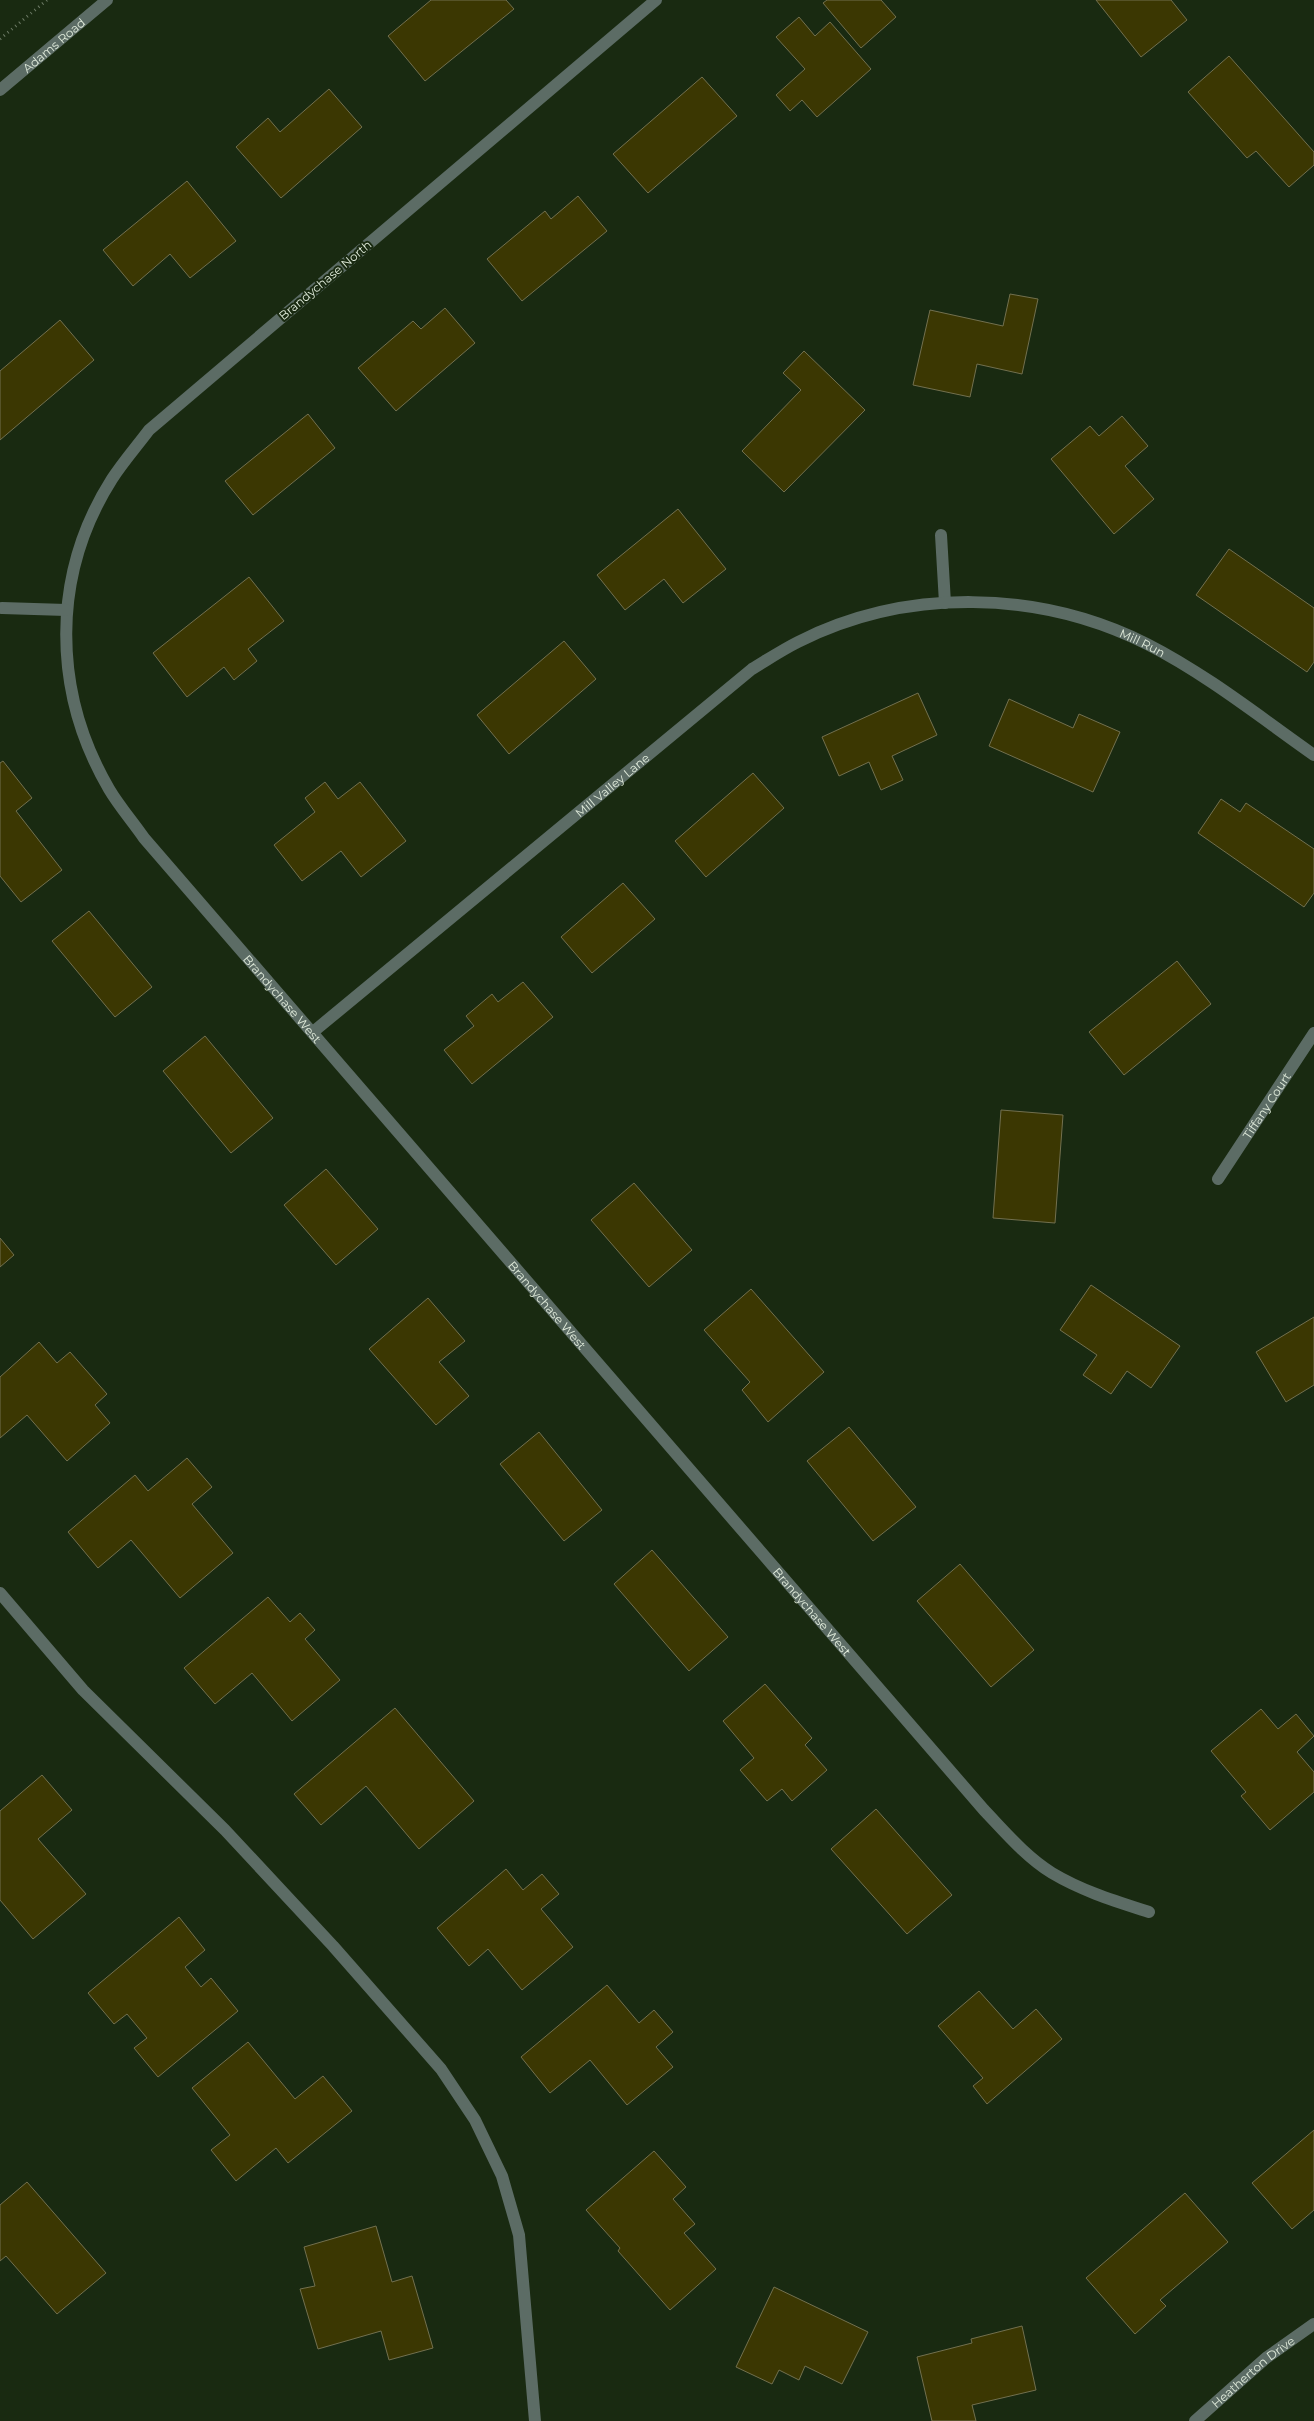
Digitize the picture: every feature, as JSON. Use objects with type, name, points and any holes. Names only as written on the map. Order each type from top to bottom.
[{"type":"street","name":"Adams Road","points":[[0,90],[107,0]]},
{"type":"street","name":"Brandychase North","points":[[66,610],[74,564],[87,524],[112,478],[149,430],[656,0]]},
{"type":"street","points":[[941,535],[945,603]]},
{"type":"street","name":"Mill Run","points":[[945,603],[982,602],[1034,606],[1096,621],[1148,645],[1314,755]]},
{"type":"street","name":"Mill Valley Lane","points":[[313,1032],[752,669],[798,642],[856,619],[901,608],[945,603]]},
{"type":"street","points":[[2,608],[66,610]]},
{"type":"street","name":"Brandychase West","points":[[66,610],[66,654],[73,703],[88,744],[109,789],[144,838],[998,1825],[1018,1846],[1051,1872],[1096,1895],[1149,1912]]},
{"type":"street","name":"Tiffany Court","points":[[1218,1179],[1314,1033]]},
{"type":"street","points":[[0,1593],[83,1690],[225,1830],[333,1946],[441,2069],[475,2120],[502,2176],[519,2235],[535,2421]]},
{"type":"street","name":"Heatherton Drive","points":[[1195,2421],[1266,2358],[1314,2324]]},
{"type":"path","points":[[0,39],[47,0]]},
{"type":"building","points":[[431,0],[506,0],[514,9],[425,81],[388,36]]},
{"type":"building","points":[[827,0],[881,0],[896,17],[861,48],[823,3]]},
{"type":"building","points":[[1096,0],[1171,0],[1187,20],[1141,57]]},
{"type":"building","points":[[799,17],[815,36],[830,22],[871,69],[817,117],[802,100],[790,111],[776,95],[805,69],[776,37]]},
{"type":"building","points":[[1229,56],[1314,152],[1314,165],[1289,187],[1256,151],[1247,158],[1188,92]]},
{"type":"building","points":[[702,77],[737,116],[648,193],[613,154]]},
{"type":"building","points":[[329,89],[362,127],[281,198],[236,147],[268,118],[280,132]]},
{"type":"building","points":[[187,181],[236,241],[190,278],[170,254],[133,286],[103,250]]},
{"type":"building","points":[[578,196],[607,231],[522,301],[487,259],[545,211],[551,219]]},
{"type":"building","points":[[1010,294],[1038,299],[1022,374],[977,364],[970,397],[913,385],[930,310],[1003,326]]},
{"type":"building","points":[[445,308],[475,343],[396,411],[358,368],[413,321],[421,329]]},
{"type":"building","points":[[60,320],[94,360],[0,440],[0,371]]},
{"type":"building","points":[[804,351],[865,410],[784,492],[742,451],[801,390],[783,373]]},
{"type":"building","points":[[308,414],[335,448],[253,515],[225,481]]},
{"type":"building","points":[[1122,416],[1148,446],[1125,466],[1154,499],[1114,534],[1051,459],[1090,426],[1099,436]]},
{"type":"building","points":[[678,509],[726,569],[683,603],[664,579],[625,610],[597,575]]},
{"type":"building","points":[[1229,549],[1314,608],[1314,662],[1307,672],[1196,595]]},
{"type":"building","points":[[249,577],[284,621],[248,649],[257,661],[234,680],[224,667],[187,697],[153,653]]},
{"type":"building","points":[[564,641],[596,679],[509,754],[477,715]]},
{"type":"building","points":[[918,693],[937,735],[892,756],[903,780],[881,790],[869,762],[839,776],[822,737]]},
{"type":"building","points":[[1009,699],[1073,728],[1079,714],[1120,732],[1093,792],[989,746]]},
{"type":"building","points":[[3,761],[32,798],[16,811],[62,870],[21,902],[0,876],[0,763]]},
{"type":"building","points":[[753,773],[784,808],[706,877],[675,841]]},
{"type":"building","points":[[325,782],[338,799],[360,782],[406,841],[361,877],[341,851],[302,881],[274,845],[315,812],[305,798]]},
{"type":"building","points":[[1221,799],[1240,812],[1246,803],[1314,849],[1314,893],[1304,907],[1198,833]]},
{"type":"building","points":[[623,883],[655,919],[592,973],[561,937]]},
{"type":"building","points":[[89,911],[152,987],[115,1017],[52,941]]},
{"type":"building","points":[[1177,961],[1211,1004],[1124,1075],[1089,1032]]},
{"type":"building","points":[[523,982],[553,1017],[472,1084],[444,1050],[474,1026],[466,1016],[492,994],[498,1002]]},
{"type":"building","points":[[205,1036],[273,1118],[231,1153],[163,1071]]},
{"type":"building","points":[[1001,1110],[1063,1115],[1055,1223],[993,1218]]},
{"type":"building","points":[[326,1169],[378,1229],[336,1265],[284,1205]]},
{"type":"building","points":[[634,1183],[692,1250],[649,1287],[591,1220]]},
{"type":"building","points":[[0,1238],[14,1255],[0,1267]]},
{"type":"building","points":[[1091,1285],[1180,1346],[1151,1388],[1127,1371],[1111,1394],[1083,1375],[1097,1355],[1060,1330]]},
{"type":"building","points":[[751,1289],[824,1372],[768,1422],[742,1390],[750,1382],[704,1330]]},
{"type":"building","points":[[428,1298],[465,1341],[439,1362],[469,1396],[436,1425],[369,1349]]},
{"type":"building","points":[[1314,1317],[1314,1385],[1286,1402],[1256,1352]]},
{"type":"building","points":[[39,1342],[57,1363],[70,1352],[107,1394],[95,1405],[110,1423],[67,1461],[27,1415],[0,1438],[0,1377]]},
{"type":"building","points":[[849,1427],[916,1507],[873,1541],[807,1461]]},
{"type":"building","points":[[539,1432],[602,1510],[564,1541],[500,1464]]},
{"type":"building","points":[[187,1458],[212,1487],[192,1504],[233,1553],[180,1598],[131,1540],[98,1568],[68,1532],[135,1475],[148,1491]]},
{"type":"building","points":[[652,1550],[728,1637],[689,1671],[614,1584]]},
{"type":"building","points":[[960,1564],[1034,1650],[991,1687],[917,1601]]},
{"type":"building","points":[[268,1597],[290,1622],[300,1613],[315,1630],[305,1639],[340,1680],[292,1721],[252,1673],[215,1704],[184,1668]]},
{"type":"building","points":[[765,1684],[812,1738],[805,1745],[827,1770],[792,1801],[782,1789],[767,1801],[740,1770],[754,1758],[723,1721]]},
{"type":"building","points":[[395,1708],[474,1801],[419,1849],[366,1786],[321,1825],[294,1794]]},
{"type":"building","points":[[1261,1709],[1278,1729],[1296,1714],[1314,1736],[1297,1752],[1314,1772],[1314,1792],[1270,1830],[1241,1796],[1246,1792],[1211,1751]]},
{"type":"building","points":[[42,1775],[72,1810],[38,1839],[86,1894],[33,1939],[0,1900],[0,1811]]},
{"type":"building","points":[[876,1809],[952,1895],[907,1934],[831,1849]]},
{"type":"building","points":[[506,1869],[523,1890],[542,1874],[559,1894],[541,1909],[573,1947],[522,1990],[488,1949],[469,1966],[437,1928]]},
{"type":"building","points":[[179,1917],[205,1950],[185,1967],[201,1987],[211,1978],[238,2011],[158,2077],[134,2048],[147,2038],[127,2014],[114,2024],[88,1993]]},
{"type":"building","points":[[607,1985],[639,2023],[654,2010],[673,2032],[656,2047],[673,2067],[627,2105],[590,2060],[550,2093],[521,2057]]},
{"type":"building","points":[[979,1991],[1013,2029],[1036,2009],[1062,2039],[987,2104],[973,2086],[983,2078],[938,2026]]},
{"type":"building","points":[[248,2042],[295,2099],[323,2076],[352,2111],[288,2163],[276,2148],[236,2181],[211,2150],[230,2135],[192,2088]]},
{"type":"building","points":[[1314,2130],[1314,2210],[1292,2229],[1252,2183]]},
{"type":"building","points":[[654,2151],[686,2187],[673,2199],[695,2224],[684,2233],[716,2269],[670,2310],[618,2251],[620,2248],[586,2210]]},
{"type":"building","points":[[27,2182],[106,2273],[57,2314],[6,2256],[0,2261],[0,2205]]},
{"type":"building","points":[[1185,2193],[1228,2242],[1160,2300],[1166,2306],[1135,2334],[1086,2278]]},
{"type":"building","points":[[376,2226],[392,2282],[412,2276],[433,2348],[389,2360],[381,2331],[318,2349],[300,2289],[315,2286],[304,2247]]},
{"type":"building","points":[[774,2287],[868,2332],[842,2384],[805,2366],[799,2380],[779,2370],[772,2384],[736,2367]]},
{"type":"building","points":[[1022,2326],[1036,2390],[972,2405],[976,2421],[932,2421],[917,2357],[972,2343],[971,2339]]}]
